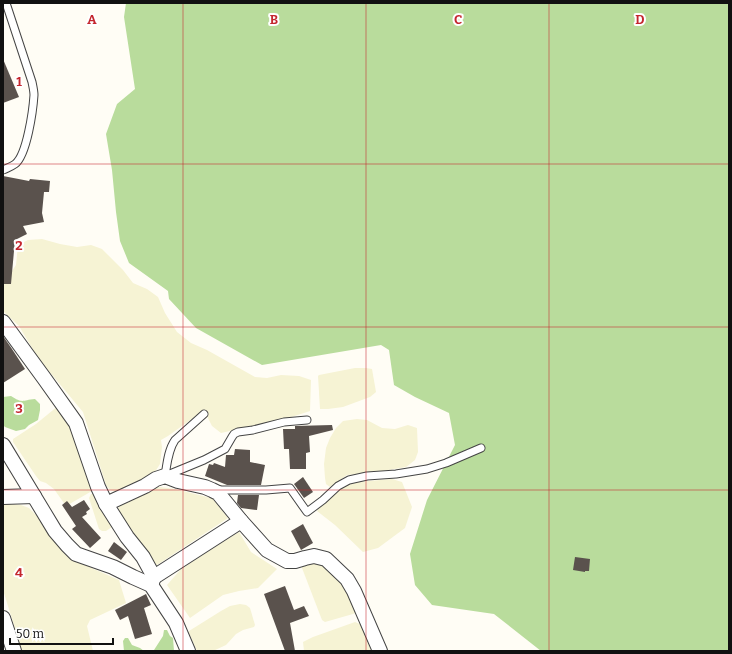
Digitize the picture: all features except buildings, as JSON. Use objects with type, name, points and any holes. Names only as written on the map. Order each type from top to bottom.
[{"type":"street","points":[[3,322],[76,423],[98,487],[106,504],[127,537],[143,557],[153,581],[176,623],[188,651]]},
{"type":"street","points":[[3,445],[55,531],[76,554],[113,567],[133,577],[153,581],[241,521]]},
{"type":"street","points":[[106,504],[165,476],[218,493],[267,550],[287,561],[295,561],[314,556],[326,559],[334,566],[347,579],[354,591],[380,651]]},
{"type":"street","points":[[3,497],[34,496]]},
{"type":"street","points":[[3,618],[14,651]]},
{"type":"lane","points":[[3,170],[15,164],[24,150],[34,94],[32,82],[6,3]]},
{"type":"lane","points":[[165,476],[171,445],[204,414]]},
{"type":"lane","points":[[165,476],[204,460],[225,449],[234,434],[238,432],[253,430],[284,422],[308,420]]},
{"type":"lane","points":[[212,490],[266,490],[290,488],[307,512],[338,486],[349,480],[367,476],[396,474],[427,469],[446,463],[481,448]]},
{"type":"shaded area","points":[[42,239],[77,247],[91,245],[102,249],[123,270],[133,283],[147,289],[158,297],[165,313],[177,332],[191,343],[207,350],[255,377],[267,378],[281,375],[299,376],[311,380],[310,411],[288,418],[221,433],[212,426],[203,411],[161,440],[162,447],[160,464],[153,475],[118,492],[110,490],[106,485],[83,412],[38,358],[19,326],[3,311],[3,281],[8,277],[16,265],[18,245],[28,240]]},
{"type":"shaded area","points":[[355,368],[372,369],[376,392],[370,397],[343,407],[320,409],[318,376]]},
{"type":"shaded area","points":[[58,406],[70,423],[92,491],[66,506],[54,489],[46,483],[40,481],[13,442],[13,439],[36,424]]},
{"type":"shaded area","points":[[357,419],[367,420],[382,428],[395,429],[408,425],[417,428],[418,452],[415,460],[406,467],[347,475],[330,487],[326,484],[325,478],[324,464],[326,448],[336,428],[343,421]]},
{"type":"shaded area","points":[[392,479],[402,482],[412,507],[405,528],[378,548],[363,552],[335,525],[317,511],[320,506],[345,486],[357,482]]},
{"type":"shaded area","points":[[160,487],[175,489],[211,498],[228,518],[157,565],[154,564],[118,513],[119,504],[154,488]]},
{"type":"shaded area","points":[[91,494],[96,495],[112,524],[112,527],[106,531],[99,529],[89,498]]},
{"type":"shaded area","points":[[3,503],[21,505],[29,508],[41,520],[64,553],[71,559],[119,580],[126,603],[90,620],[87,626],[93,651],[22,651],[3,590]]},
{"type":"shaded area","points":[[239,532],[251,552],[277,569],[258,588],[223,595],[190,618],[167,585],[181,569]]},
{"type":"shaded area","points":[[317,562],[329,567],[339,579],[351,596],[356,613],[325,622],[322,620],[302,568],[303,563]]},
{"type":"shaded area","points":[[240,604],[246,605],[250,608],[255,625],[254,627],[236,634],[226,645],[213,651],[197,651],[189,631],[230,606]]},
{"type":"shaded area","points":[[355,622],[363,626],[371,651],[304,651],[303,642]]},
{"type":"green space","points":[[126,3],[729,3],[729,651],[541,651],[494,614],[432,605],[415,585],[410,554],[427,500],[455,445],[449,413],[394,385],[389,350],[381,345],[262,365],[196,328],[169,299],[168,291],[129,263],[120,241],[112,170],[106,134],[117,104],[135,89],[124,17]]},
{"type":"green space","points":[[11,396],[20,401],[35,399],[40,404],[38,420],[25,429],[16,431],[5,427],[3,425],[3,397]]},
{"type":"green space","points":[[164,630],[167,630],[173,638],[174,651],[152,651],[163,636]]},
{"type":"green space","points":[[125,638],[128,638],[132,645],[144,651],[124,651],[123,641]]}]
